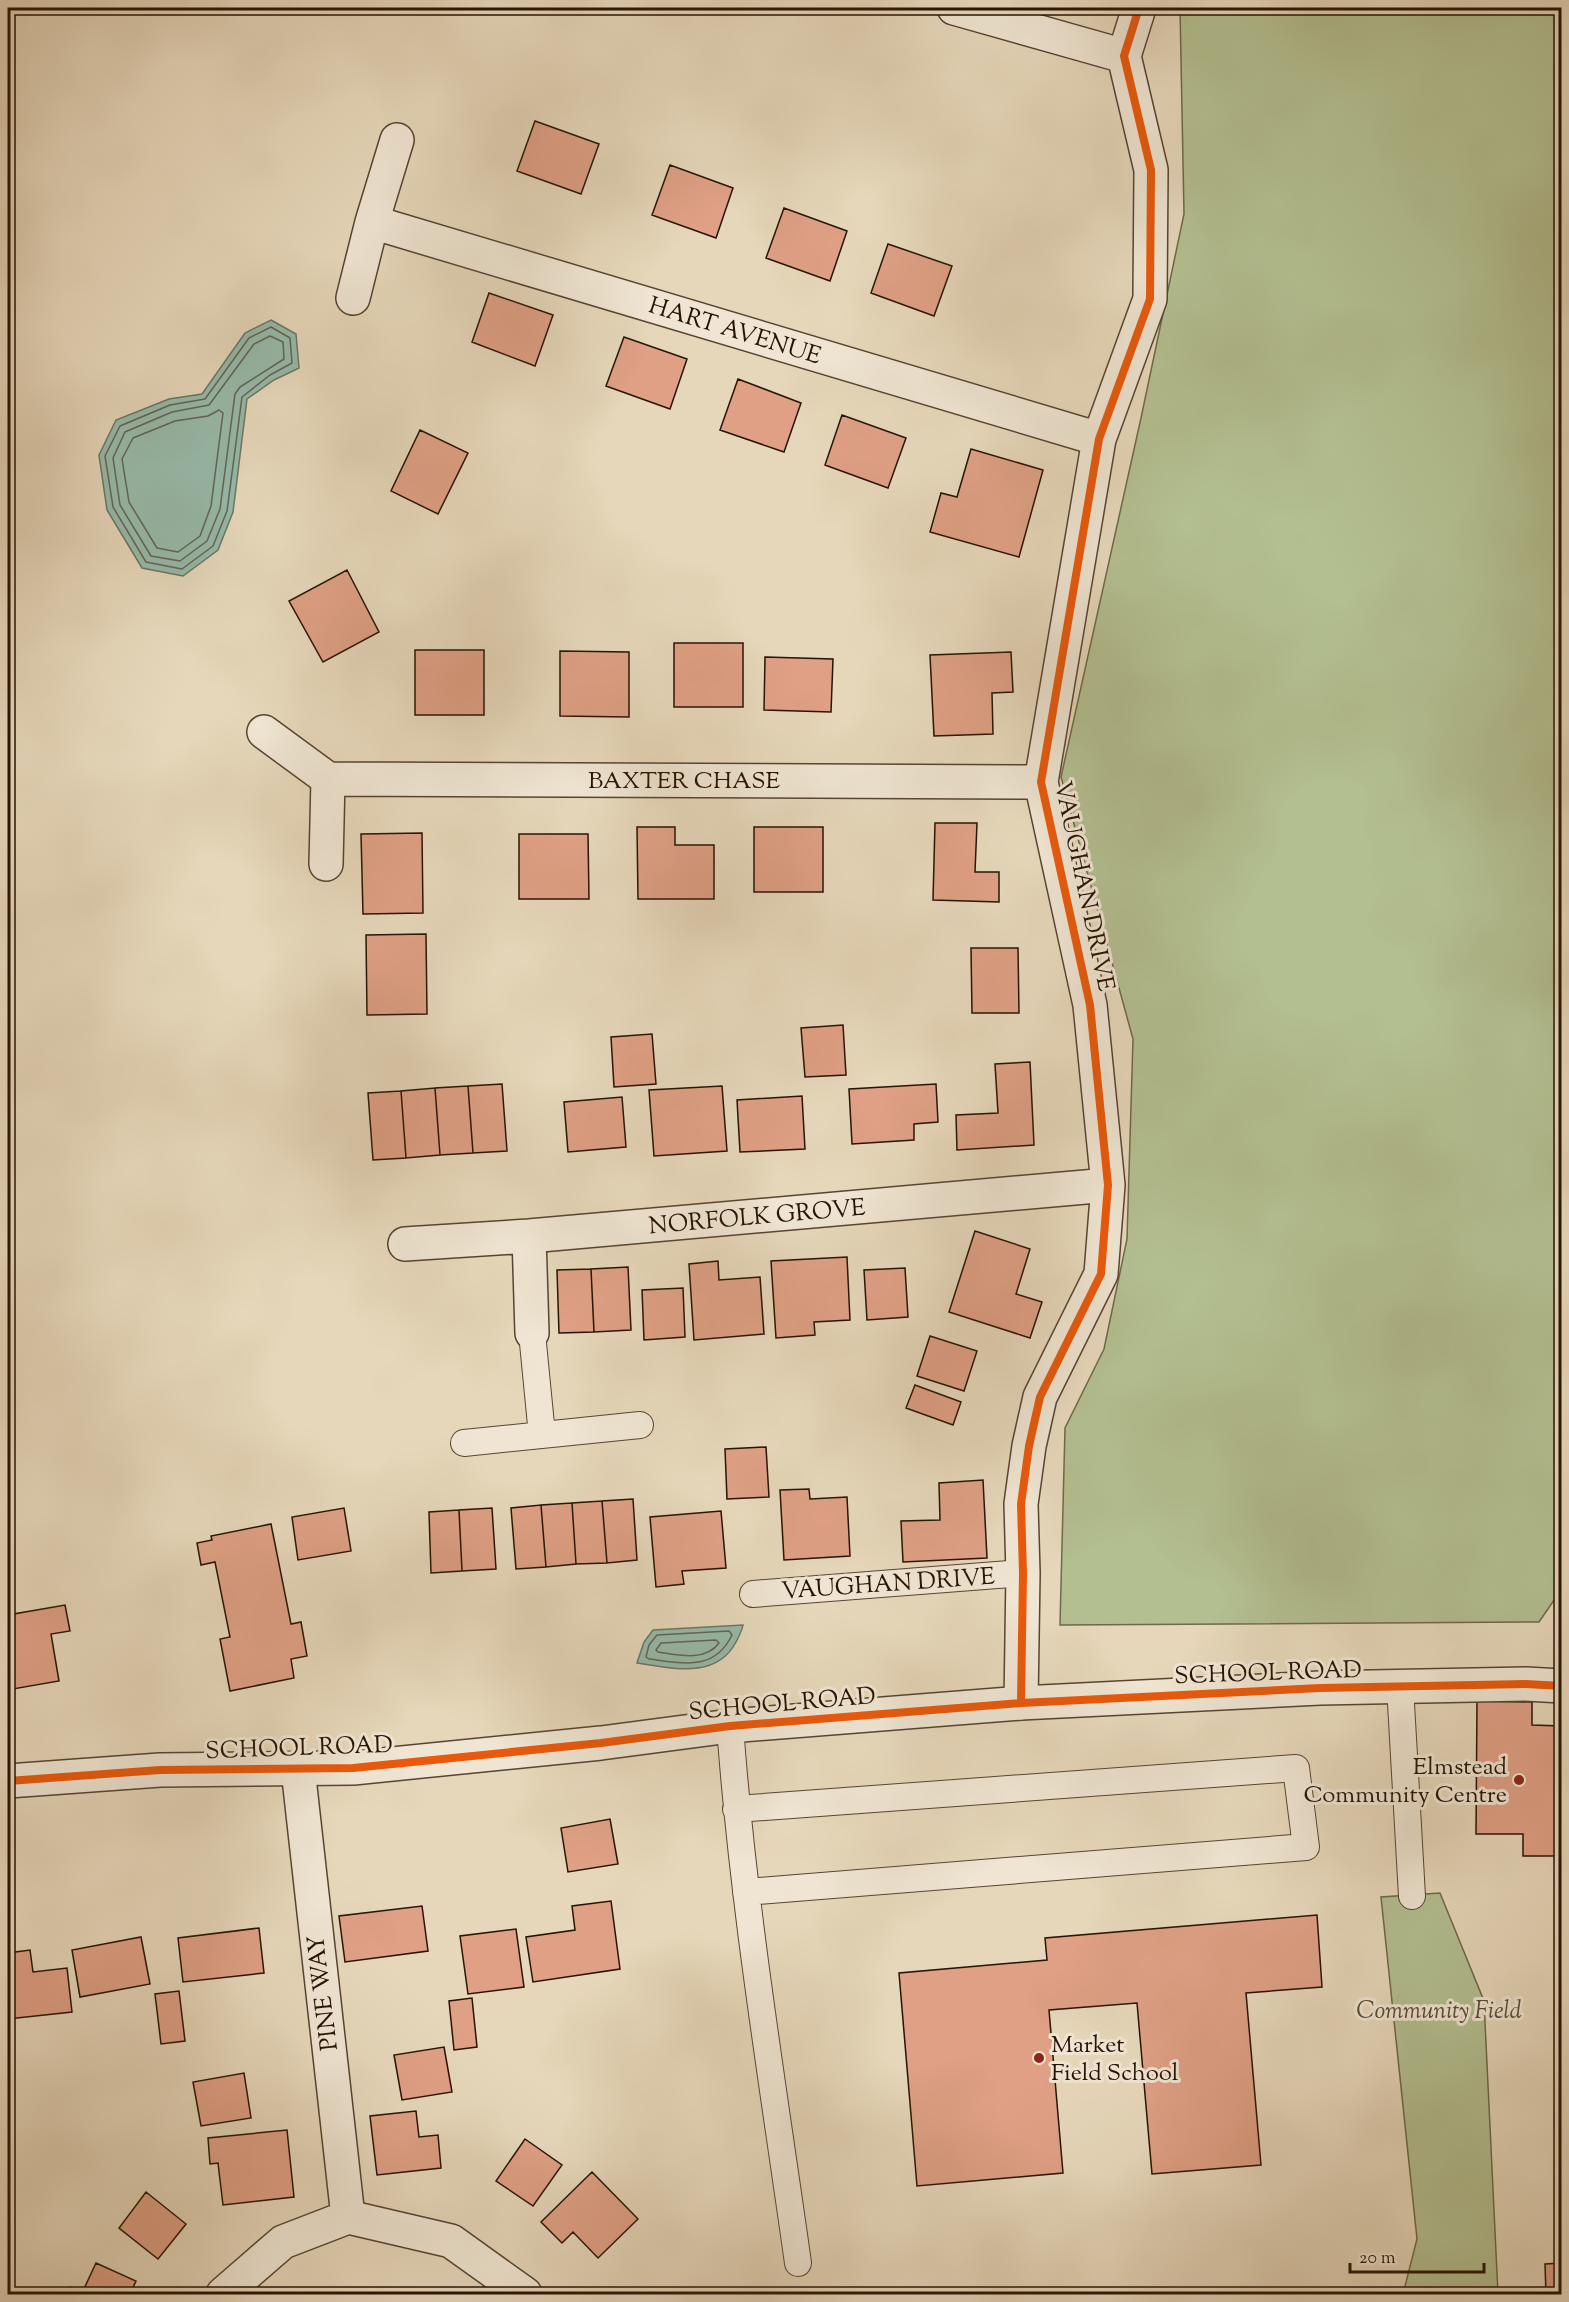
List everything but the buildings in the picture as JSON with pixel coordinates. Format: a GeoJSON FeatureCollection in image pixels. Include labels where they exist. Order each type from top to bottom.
{"type":"FeatureCollection","features":[{"type":"Feature","properties":{"kind":"street"},"geometry":{"type":"LineString","coordinates":[[954,8],[1124,56],[1139,8]]}},
{"type":"Feature","properties":{"kind":"street","name":"VAUGHAN DRIVE"},"geometry":{"type":"LineString","coordinates":[[1021,1703],[1023,1573],[1021,1504],[1029,1446],[1040,1397],[1101,1274],[1108,1185],[1090,1005],[1041,782],[1099,439],[1150,299],[1150,170],[1124,56]]}},
{"type":"Feature","properties":{"kind":"street"},"geometry":{"type":"LineString","coordinates":[[353,298],[372,222],[397,140]]}},
{"type":"Feature","properties":{"kind":"street","name":"HART AVENUE"},"geometry":{"type":"LineString","coordinates":[[372,222],[1099,439]]}},
{"type":"Feature","properties":{"kind":"street"},"geometry":{"type":"LineString","coordinates":[[264,732],[328,779],[326,864]]}},
{"type":"Feature","properties":{"kind":"street","name":"BAXTER CHASE"},"geometry":{"type":"LineString","coordinates":[[328,779],[1041,782]]}},
{"type":"Feature","properties":{"kind":"street","name":"NORFOLK GROVE"},"geometry":{"type":"LineString","coordinates":[[405,1244],[529,1236],[1108,1185]]}},
{"type":"Feature","properties":{"kind":"street"},"geometry":{"type":"LineString","coordinates":[[529,1236],[532,1333]]}},
{"type":"Feature","properties":{"kind":"street","name":"SCHOOL ROAD"},"geometry":{"type":"LineString","coordinates":[[8,1781],[160,1770],[377,1766],[602,1743],[730,1726],[1021,1703],[1320,1688],[1526,1684],[1562,1686]]}},
{"type":"Feature","properties":{"kind":"street","name":"PINE WAY"},"geometry":{"type":"LineString","coordinates":[[298,1769],[348,2217]]}},
{"type":"Feature","properties":{"kind":"street"},"geometry":{"type":"LineString","coordinates":[[224,2295],[283,2242],[348,2217],[451,2241],[525,2295]]}},
{"type":"Feature","properties":{"kind":"lane"},"geometry":{"type":"LineString","coordinates":[[532,1333],[542,1435]]}},
{"type":"Feature","properties":{"kind":"lane"},"geometry":{"type":"LineString","coordinates":[[464,1443],[640,1425]]}},
{"type":"Feature","properties":{"kind":"lane","name":"VAUGHAN DRIVE"},"geometry":{"type":"LineString","coordinates":[[753,1594],[1023,1573]]}},
{"type":"Feature","properties":{"kind":"lane"},"geometry":{"type":"LineString","coordinates":[[1400,1686],[1412,1896]]}},
{"type":"Feature","properties":{"kind":"lane"},"geometry":{"type":"LineString","coordinates":[[730,1726],[736,1809],[746,1892],[798,2263]]}},
{"type":"Feature","properties":{"kind":"lane"},"geometry":{"type":"LineString","coordinates":[[736,1809],[1296,1768],[1306,1846],[746,1892]]}},
{"type":"Feature","properties":{"kind":"green space"},"geometry":{"type":"Polygon","coordinates":[[[1180,8],[1561,8],[1561,1590],[1539,1622],[1060,1625],[1065,1428],[1104,1349],[1127,1239],[1133,1039],[1061,777],[1184,214],[1180,8]]]}},
{"type":"Feature","properties":{"kind":"green space","name":"Community Field"},"geometry":{"type":"Polygon","coordinates":[[[1440,1893],[1484,2001],[1498,2294],[1403,2294],[1417,2239],[1381,1897],[1440,1893]]]}},
{"type":"Feature","properties":{"kind":"water"},"geometry":{"type":"Polygon","coordinates":[[[271,320],[296,334],[299,368],[274,380],[247,399],[233,512],[218,550],[183,576],[142,568],[107,510],[99,455],[116,420],[169,399],[202,394],[245,333],[271,320]]]}},
{"type":"Feature","properties":{"kind":"water"},"geometry":{"type":"Polygon","coordinates":[[[743,1625],[736,1642],[727,1654],[717,1662],[705,1667],[678,1669],[637,1663],[644,1642],[653,1630],[743,1625]]]}},
{"type":"Feature","properties":{"kind":"cycle path"},"geometry":{"type":"LineString","coordinates":[[1021,1703],[1023,1573],[1021,1504],[1029,1446],[1040,1397],[1101,1274],[1108,1185],[1090,1005],[1041,782],[1099,439],[1150,299],[1151,170],[1124,56],[1139,8]]}},
{"type":"Feature","properties":{"kind":"cycle path"},"geometry":{"type":"LineString","coordinates":[[8,1781],[160,1770],[353,1768],[601,1743],[730,1726],[1021,1703],[1320,1688],[1526,1684],[1562,1686]]}},
{"type":"Feature","properties":{"kind":"place","name":"Elmstead Community Centre"},"geometry":{"type":"Point","coordinates":[1519,1780]}},
{"type":"Feature","properties":{"kind":"place","name":"Market Field School"},"geometry":{"type":"Point","coordinates":[1039,2058]}}]}
